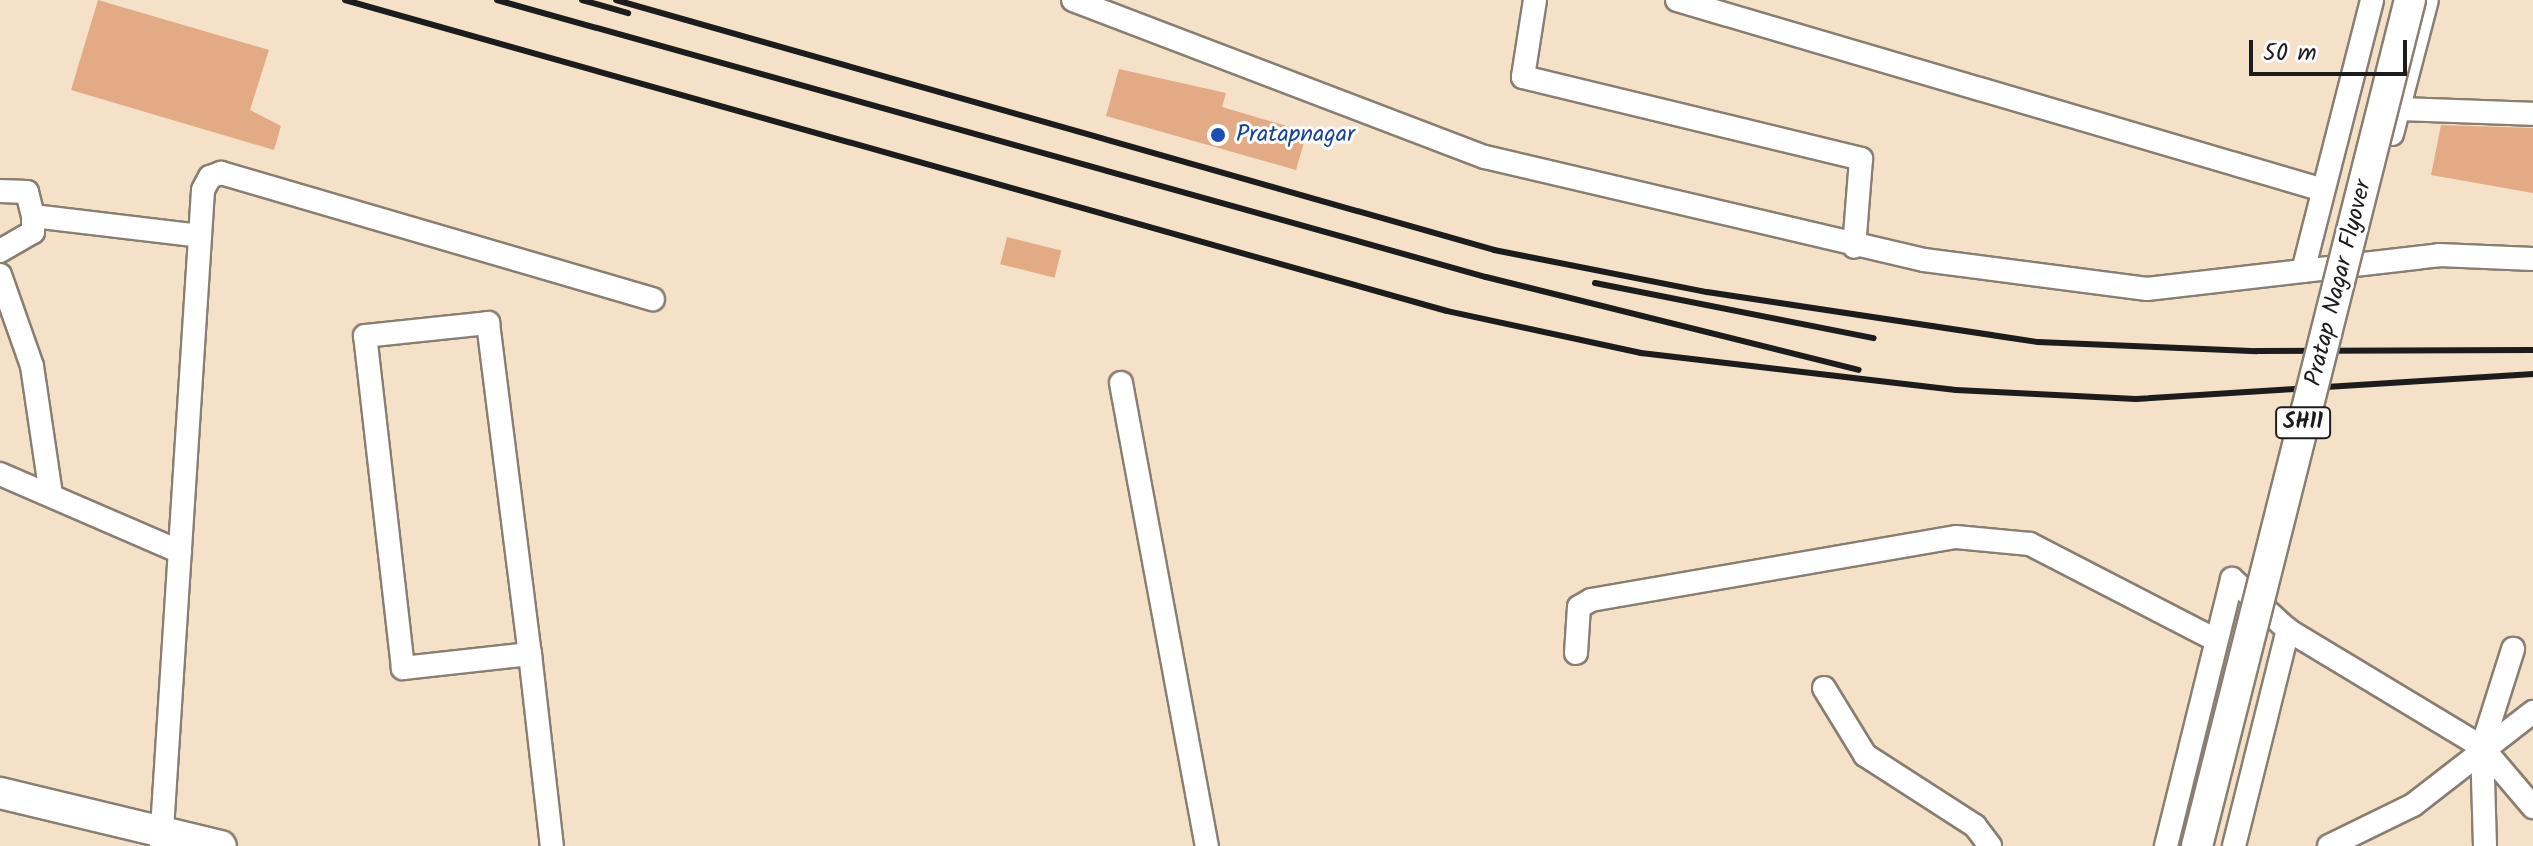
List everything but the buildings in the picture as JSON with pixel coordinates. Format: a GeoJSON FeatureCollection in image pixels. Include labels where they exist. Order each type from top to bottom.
{"type":"FeatureCollection","features":[{"type":"Feature","properties":{"kind":"main road","name":"Pratap Nagar Flyover"},"geometry":{"type":"LineString","coordinates":[[2197,846],[2410,0]]}},
{"type":"Feature","properties":{"kind":"main road"},"geometry":{"type":"LineString","coordinates":[[0,793],[161,838],[221,846]]}},
{"type":"Feature","properties":{"kind":"street"},"geometry":{"type":"LineString","coordinates":[[1073,0],[1485,157],[1854,247],[2135,289],[2439,255],[2533,259]]}},
{"type":"Feature","properties":{"kind":"street"},"geometry":{"type":"LineString","coordinates":[[1535,0],[1523,77],[1861,159],[1854,247]]}},
{"type":"Feature","properties":{"kind":"street"},"geometry":{"type":"LineString","coordinates":[[1677,0],[1757,11],[2323,190]]}},
{"type":"Feature","properties":{"kind":"street"},"geometry":{"type":"LineString","coordinates":[[2303,271],[2372,0]]}},
{"type":"Feature","properties":{"kind":"street"},"geometry":{"type":"LineString","coordinates":[[2359,263],[2427,0]]}},
{"type":"Feature","properties":{"kind":"street"},"geometry":{"type":"LineString","coordinates":[[2398,109],[2533,114]]}},
{"type":"Feature","properties":{"kind":"street"},"geometry":{"type":"LineString","coordinates":[[161,838],[203,190],[221,173],[653,299]]}},
{"type":"Feature","properties":{"kind":"street"},"geometry":{"type":"LineString","coordinates":[[0,191],[27,192],[33,216],[33,232],[0,251]]}},
{"type":"Feature","properties":{"kind":"street"},"geometry":{"type":"LineString","coordinates":[[33,216],[200,236]]}},
{"type":"Feature","properties":{"kind":"street"},"geometry":{"type":"LineString","coordinates":[[0,275],[32,366],[51,495]]}},
{"type":"Feature","properties":{"kind":"street"},"geometry":{"type":"LineString","coordinates":[[530,654],[403,668],[365,336],[488,323],[530,654],[552,846]]}},
{"type":"Feature","properties":{"kind":"street"},"geometry":{"type":"LineString","coordinates":[[1121,383],[1207,846]]}},
{"type":"Feature","properties":{"kind":"street"},"geometry":{"type":"LineString","coordinates":[[0,474],[180,552]]}},
{"type":"Feature","properties":{"kind":"street"},"geometry":{"type":"LineString","coordinates":[[1576,653],[1579,607],[1591,600],[1956,537],[2030,544],[2216,640]]}},
{"type":"Feature","properties":{"kind":"street"},"geometry":{"type":"LineString","coordinates":[[2166,846],[2232,579],[2288,630],[2482,747],[2533,807]]}},
{"type":"Feature","properties":{"kind":"street"},"geometry":{"type":"LineString","coordinates":[[2234,846],[2288,630]]}},
{"type":"Feature","properties":{"kind":"street"},"geometry":{"type":"LineString","coordinates":[[2485,846],[2482,747],[2513,649]]}},
{"type":"Feature","properties":{"kind":"street"},"geometry":{"type":"LineString","coordinates":[[1824,688],[1876,766],[1975,826],[1990,846]]}},
{"type":"Feature","properties":{"kind":"street"},"geometry":{"type":"LineString","coordinates":[[2329,846],[2413,805],[2482,747],[2533,712]]}},
{"type":"Feature","properties":{"kind":"railway"},"geometry":{"type":"LineString","coordinates":[[345,0],[1447,311],[1641,353],[1956,390],[2136,399],[2533,374]]}},
{"type":"Feature","properties":{"kind":"railway"},"geometry":{"type":"LineString","coordinates":[[497,0],[1486,277],[1859,370]]}},
{"type":"Feature","properties":{"kind":"railway"},"geometry":{"type":"LineString","coordinates":[[582,0],[628,13]]}},
{"type":"Feature","properties":{"kind":"railway"},"geometry":{"type":"LineString","coordinates":[[616,0],[1494,250],[1707,292],[2038,342],[2257,351],[2533,350]]}},
{"type":"Feature","properties":{"kind":"railway"},"geometry":{"type":"LineString","coordinates":[[1595,283],[1874,338]]}},
{"type":"Feature","properties":{"kind":"place","name":"Pratapnagar"},"geometry":{"type":"Point","coordinates":[1218,135]}}]}
